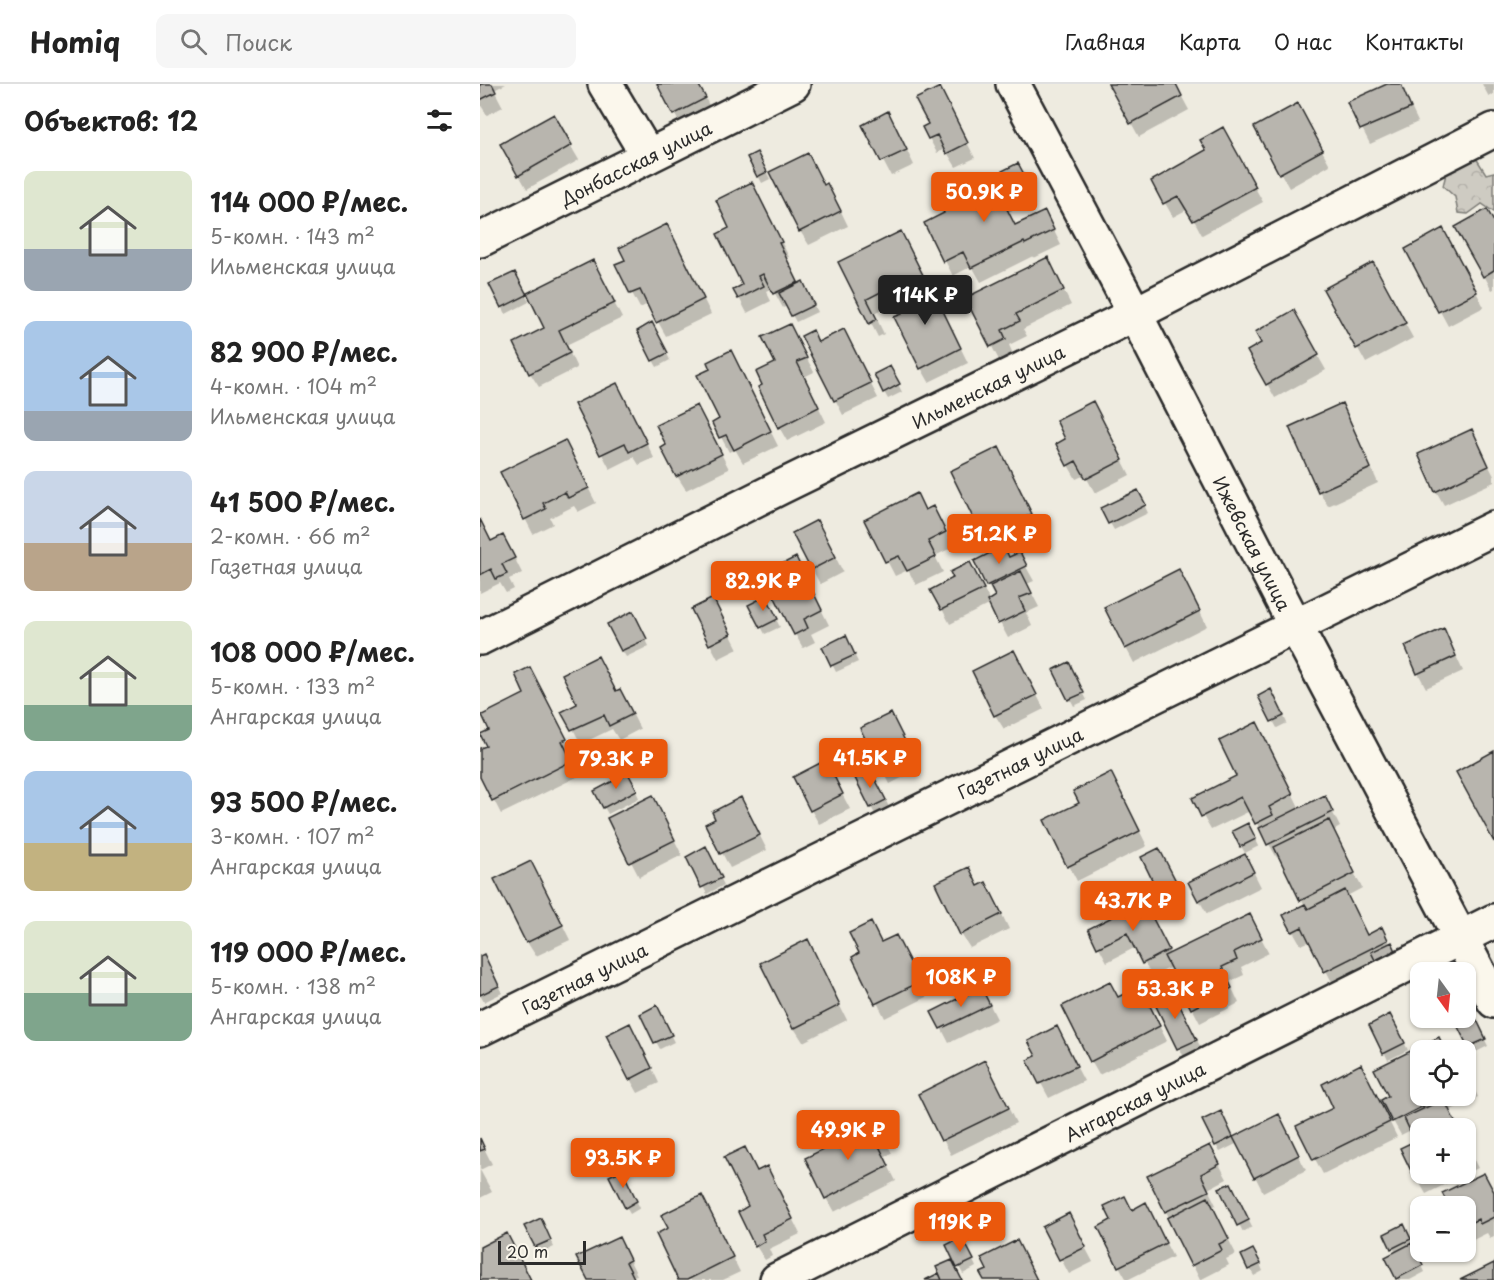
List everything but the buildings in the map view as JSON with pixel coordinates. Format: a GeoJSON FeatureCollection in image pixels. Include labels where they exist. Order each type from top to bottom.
{"type":"FeatureCollection","features":[{"type":"Feature","properties":{"kind":"street"},"geometry":{"type":"LineString","coordinates":[[605,84],[648,156]]}},
{"type":"Feature","properties":{"kind":"street","name":"Донбасская улица"},"geometry":{"type":"LineString","coordinates":[[480,240],[793,84]]}},
{"type":"Feature","properties":{"kind":"street","name":"Ижевская улица"},"geometry":{"type":"LineString","coordinates":[[1012,84],[1136,314],[1296,627],[1494,1001]]}},
{"type":"Feature","properties":{"kind":"street","name":"Ильменская улица"},"geometry":{"type":"LineString","coordinates":[[480,638],[781,487],[1136,314],[1494,130]]}},
{"type":"Feature","properties":{"kind":"street","name":"Газетная улица"},"geometry":{"type":"LineString","coordinates":[[480,1029],[1494,528]]}},
{"type":"Feature","properties":{"kind":"street","name":"Ангарская улица"},"geometry":{"type":"LineString","coordinates":[[777,1280],[1494,921]]}},
{"type":"Feature","properties":{"kind":"green space"},"geometry":{"type":"Polygon","coordinates":[[[1476,158],[1486,174],[1494,172],[1494,212],[1482,204],[1468,214],[1458,213],[1455,197],[1443,186],[1448,166],[1476,158]]]}}]}
